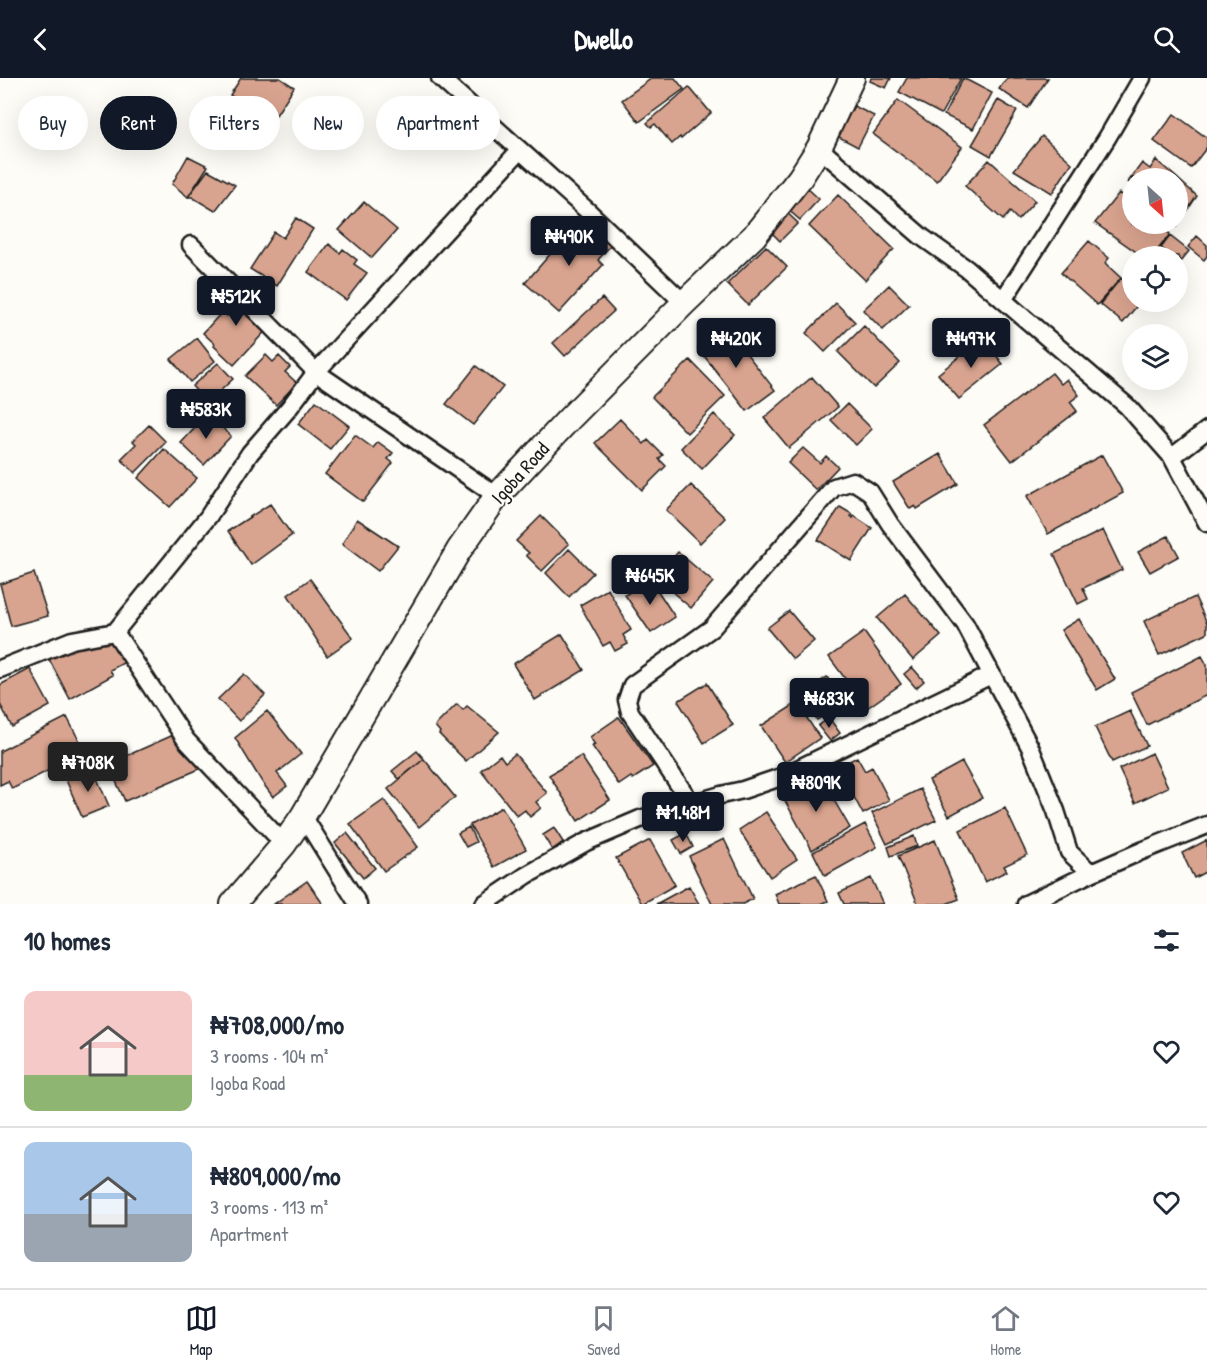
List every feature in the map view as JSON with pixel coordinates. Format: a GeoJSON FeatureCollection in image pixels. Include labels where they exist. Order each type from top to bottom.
{"type":"FeatureCollection","features":[{"type":"Feature","properties":{"kind":"street"},"geometry":{"type":"LineString","coordinates":[[440,78],[684,303]]}},
{"type":"Feature","properties":{"kind":"street","name":"Igoba Road"},"geometry":{"type":"LineString","coordinates":[[233,904],[284,844],[303,816],[459,550],[497,496],[568,419],[754,236],[800,178],[819,148],[852,78]]}},
{"type":"Feature","properties":{"kind":"street"},"geometry":{"type":"LineString","coordinates":[[1003,300],[1107,138],[1142,78]]}},
{"type":"Feature","properties":{"kind":"street"},"geometry":{"type":"LineString","coordinates":[[819,148],[922,237],[967,269],[1128,406],[1172,457],[1207,523]]}},
{"type":"Feature","properties":{"kind":"street"},"geometry":{"type":"LineString","coordinates":[[0,669],[72,640],[115,632],[208,517],[250,453],[289,408],[316,372],[520,150]]}},
{"type":"Feature","properties":{"kind":"street"},"geometry":{"type":"LineString","coordinates":[[191,245],[316,372],[497,496]]}},
{"type":"Feature","properties":{"kind":"street"},"geometry":{"type":"LineString","coordinates":[[1172,457],[1207,430]]}},
{"type":"Feature","properties":{"kind":"street"},"geometry":{"type":"LineString","coordinates":[[691,803],[630,712],[627,700],[632,684],[712,627],[834,487],[853,481],[870,492],[890,524],[965,624],[1030,747],[1056,811],[1069,852],[1091,873]]}},
{"type":"Feature","properties":{"kind":"street"},"geometry":{"type":"LineString","coordinates":[[115,632],[186,740],[284,844]]}},
{"type":"Feature","properties":{"kind":"street"},"geometry":{"type":"LineString","coordinates":[[484,904],[527,875],[586,842],[640,819],[782,777],[991,675]]}},
{"type":"Feature","properties":{"kind":"street"},"geometry":{"type":"LineString","coordinates":[[303,816],[358,904]]}},
{"type":"Feature","properties":{"kind":"street"},"geometry":{"type":"LineString","coordinates":[[1026,904],[1091,873],[1207,825]]}},
{"type":"Feature","properties":{"kind":"building"},"geometry":{"type":"Polygon","coordinates":[[[241,78],[280,78],[294,87],[280,109],[280,96],[230,95],[241,78]]]}},
{"type":"Feature","properties":{"kind":"building"},"geometry":{"type":"Polygon","coordinates":[[[652,78],[675,78],[684,89],[639,122],[622,100],[652,78]]]}},
{"type":"Feature","properties":{"kind":"building"},"geometry":{"type":"Polygon","coordinates":[[[871,78],[891,78],[886,88],[870,81],[871,78]]]}},
{"type":"Feature","properties":{"kind":"building"},"geometry":{"type":"Polygon","coordinates":[[[907,78],[961,78],[941,114],[899,92],[907,78]]]}},
{"type":"Feature","properties":{"kind":"building"},"geometry":{"type":"Polygon","coordinates":[[[963,78],[992,93],[973,129],[944,115],[963,78]]]}},
{"type":"Feature","properties":{"kind":"building"},"geometry":{"type":"Polygon","coordinates":[[[1007,78],[1048,78],[1028,108],[999,89],[1007,78]]]}},
{"type":"Feature","properties":{"kind":"building"},"geometry":{"type":"Polygon","coordinates":[[[689,87],[711,113],[672,144],[655,124],[651,127],[647,123],[689,87]]]}},
{"type":"Feature","properties":{"kind":"building"},"geometry":{"type":"Polygon","coordinates":[[[898,100],[962,147],[937,181],[873,134],[898,100]]]}},
{"type":"Feature","properties":{"kind":"building"},"geometry":{"type":"Polygon","coordinates":[[[998,100],[1017,111],[991,156],[972,145],[998,100]]]}},
{"type":"Feature","properties":{"kind":"building"},"geometry":{"type":"Polygon","coordinates":[[[854,106],[874,116],[858,147],[837,136],[854,106]]]}},
{"type":"Feature","properties":{"kind":"building"},"geometry":{"type":"Polygon","coordinates":[[[1174,114],[1207,138],[1207,147],[1191,168],[1154,141],[1174,114]]]}},
{"type":"Feature","properties":{"kind":"building"},"geometry":{"type":"Polygon","coordinates":[[[1042,136],[1072,163],[1052,193],[1014,170],[1042,136]]]}},
{"type":"Feature","properties":{"kind":"building"},"geometry":{"type":"Polygon","coordinates":[[[188,156],[208,166],[188,197],[172,184],[188,156]]]}},
{"type":"Feature","properties":{"kind":"building"},"geometry":{"type":"Polygon","coordinates":[[[989,160],[1035,201],[1018,220],[1010,212],[1003,220],[965,186],[989,160]]]}},
{"type":"Feature","properties":{"kind":"building"},"geometry":{"type":"Polygon","coordinates":[[[1156,160],[1165,168],[1151,168],[1156,160]]]}},
{"type":"Feature","properties":{"kind":"building"},"geometry":{"type":"Polygon","coordinates":[[[1142,163],[1149,168],[1138,168],[1142,163]]]}},
{"type":"Feature","properties":{"kind":"building"},"geometry":{"type":"Polygon","coordinates":[[[208,170],[235,185],[215,211],[192,197],[188,197],[208,170]]]}},
{"type":"Feature","properties":{"kind":"building"},"geometry":{"type":"Polygon","coordinates":[[[804,185],[819,199],[800,220],[785,207],[804,185]]]}},
{"type":"Feature","properties":{"kind":"building"},"geometry":{"type":"Polygon","coordinates":[[[1188,188],[1197,196],[1188,209],[1188,188]]]}},
{"type":"Feature","properties":{"kind":"building"},"geometry":{"type":"Polygon","coordinates":[[[1119,193],[1122,196],[1122,234],[1170,234],[1161,246],[1128,246],[1095,223],[1119,193]]]}},
{"type":"Feature","properties":{"kind":"building"},"geometry":{"type":"Polygon","coordinates":[[[838,195],[894,249],[865,280],[809,226],[838,195]]]}},
{"type":"Feature","properties":{"kind":"building"},"geometry":{"type":"Polygon","coordinates":[[[364,202],[397,230],[372,258],[339,230],[364,202]]]}},
{"type":"Feature","properties":{"kind":"building"},"geometry":{"type":"Polygon","coordinates":[[[784,210],[798,223],[780,241],[766,227],[784,210]]]}},
{"type":"Feature","properties":{"kind":"building"},"geometry":{"type":"Polygon","coordinates":[[[296,218],[313,229],[277,286],[250,269],[274,232],[283,238],[296,218]]]}},
{"type":"Feature","properties":{"kind":"building"},"geometry":{"type":"Polygon","coordinates":[[[580,220],[610,246],[598,260],[603,265],[559,313],[525,283],[580,220]]]}},
{"type":"Feature","properties":{"kind":"building"},"geometry":{"type":"Polygon","coordinates":[[[1170,236],[1183,246],[1162,246],[1170,236]]]}},
{"type":"Feature","properties":{"kind":"building"},"geometry":{"type":"Polygon","coordinates":[[[1197,236],[1207,245],[1207,256],[1204,260],[1188,247],[1197,236]]]}},
{"type":"Feature","properties":{"kind":"building"},"geometry":{"type":"Polygon","coordinates":[[[1089,241],[1109,258],[1105,263],[1121,278],[1097,305],[1061,273],[1089,241]]]}},
{"type":"Feature","properties":{"kind":"building"},"geometry":{"type":"Polygon","coordinates":[[[329,244],[340,253],[343,249],[357,260],[354,264],[367,273],[346,300],[308,272],[329,244]]]}},
{"type":"Feature","properties":{"kind":"building"},"geometry":{"type":"Polygon","coordinates":[[[766,246],[787,267],[748,305],[727,284],[766,246]]]}},
{"type":"Feature","properties":{"kind":"building"},"geometry":{"type":"Polygon","coordinates":[[[1122,279],[1122,312],[1132,312],[1123,323],[1100,304],[1122,279]]]}},
{"type":"Feature","properties":{"kind":"building"},"geometry":{"type":"Polygon","coordinates":[[[889,285],[909,305],[883,330],[863,310],[889,285]]]}},
{"type":"Feature","properties":{"kind":"building"},"geometry":{"type":"Polygon","coordinates":[[[229,287],[271,325],[234,365],[203,333],[222,312],[227,316],[230,312],[217,300],[229,287]]]}},
{"type":"Feature","properties":{"kind":"building"},"geometry":{"type":"Polygon","coordinates":[[[602,298],[614,311],[565,356],[553,343],[602,298]]]}},
{"type":"Feature","properties":{"kind":"building"},"geometry":{"type":"Polygon","coordinates":[[[836,303],[855,322],[825,352],[806,333],[836,303]]]}},
{"type":"Feature","properties":{"kind":"building"},"geometry":{"type":"Polygon","coordinates":[[[725,326],[775,390],[747,411],[698,348],[725,326]]]}},
{"type":"Feature","properties":{"kind":"building"},"geometry":{"type":"Polygon","coordinates":[[[864,326],[900,363],[874,388],[838,352],[864,326]]]}},
{"type":"Feature","properties":{"kind":"building"},"geometry":{"type":"Polygon","coordinates":[[[197,338],[215,361],[190,382],[171,359],[197,338]]]}},
{"type":"Feature","properties":{"kind":"building"},"geometry":{"type":"Polygon","coordinates":[[[982,338],[1003,364],[959,399],[938,374],[982,338]]]}},
{"type":"Feature","properties":{"kind":"building"},"geometry":{"type":"Polygon","coordinates":[[[266,355],[273,362],[279,356],[290,367],[285,372],[297,383],[276,405],[245,376],[266,355]]]}},
{"type":"Feature","properties":{"kind":"building"},"geometry":{"type":"Polygon","coordinates":[[[690,360],[725,396],[687,433],[652,397],[690,360]]]}},
{"type":"Feature","properties":{"kind":"building"},"geometry":{"type":"Polygon","coordinates":[[[218,363],[233,379],[207,403],[192,386],[218,363]]]}},
{"type":"Feature","properties":{"kind":"building"},"geometry":{"type":"Polygon","coordinates":[[[476,366],[503,387],[473,425],[446,404],[476,366]]]}},
{"type":"Feature","properties":{"kind":"building"},"geometry":{"type":"Polygon","coordinates":[[[1052,373],[1061,384],[1067,379],[1079,395],[1070,402],[1077,411],[1012,461],[984,425],[1052,373]]]}},
{"type":"Feature","properties":{"kind":"building"},"geometry":{"type":"Polygon","coordinates":[[[812,377],[838,407],[789,448],[764,418],[812,377]]]}},
{"type":"Feature","properties":{"kind":"building"},"geometry":{"type":"Polygon","coordinates":[[[316,401],[349,426],[330,449],[298,424],[316,401]]]}},
{"type":"Feature","properties":{"kind":"building"},"geometry":{"type":"Polygon","coordinates":[[[847,404],[872,429],[856,445],[831,420],[847,404]]]}},
{"type":"Feature","properties":{"kind":"building"},"geometry":{"type":"Polygon","coordinates":[[[208,414],[231,436],[204,465],[181,443],[208,414]]]}},
{"type":"Feature","properties":{"kind":"building"},"geometry":{"type":"Polygon","coordinates":[[[714,414],[735,435],[702,469],[681,448],[714,414]]]}},
{"type":"Feature","properties":{"kind":"building"},"geometry":{"type":"Polygon","coordinates":[[[620,419],[644,444],[648,440],[663,455],[659,459],[666,466],[642,490],[595,443],[620,419]]]}},
{"type":"Feature","properties":{"kind":"building"},"geometry":{"type":"Polygon","coordinates":[[[149,425],[166,442],[135,473],[121,459],[136,444],[133,441],[149,425]]]}},
{"type":"Feature","properties":{"kind":"building"},"geometry":{"type":"Polygon","coordinates":[[[355,435],[373,448],[378,442],[393,453],[388,459],[393,463],[363,502],[325,474],[355,435]]]}},
{"type":"Feature","properties":{"kind":"building"},"geometry":{"type":"Polygon","coordinates":[[[803,448],[820,463],[826,456],[838,467],[816,490],[788,463],[803,448]]]}},
{"type":"Feature","properties":{"kind":"building"},"geometry":{"type":"Polygon","coordinates":[[[164,449],[197,478],[170,507],[138,478],[164,449]]]}},
{"type":"Feature","properties":{"kind":"building"},"geometry":{"type":"Polygon","coordinates":[[[940,454],[958,484],[917,509],[915,506],[910,509],[893,482],[940,454]]]}},
{"type":"Feature","properties":{"kind":"building"},"geometry":{"type":"Polygon","coordinates":[[[1102,455],[1123,493],[1048,534],[1027,496],[1102,455]]]}},
{"type":"Feature","properties":{"kind":"building"},"geometry":{"type":"Polygon","coordinates":[[[691,485],[725,518],[700,543],[666,510],[691,485]]]}},
{"type":"Feature","properties":{"kind":"building"},"geometry":{"type":"Polygon","coordinates":[[[270,504],[292,535],[251,565],[228,531],[270,504]]]}},
{"type":"Feature","properties":{"kind":"building"},"geometry":{"type":"Polygon","coordinates":[[[840,507],[852,514],[853,518],[854,516],[872,528],[851,561],[818,540],[840,507]]]}},
{"type":"Feature","properties":{"kind":"building"},"geometry":{"type":"Polygon","coordinates":[[[541,516],[569,544],[542,571],[526,555],[529,553],[516,541],[541,516]]]}},
{"type":"Feature","properties":{"kind":"building"},"geometry":{"type":"Polygon","coordinates":[[[357,519],[398,546],[378,571],[342,544],[357,519]]]}},
{"type":"Feature","properties":{"kind":"building"},"geometry":{"type":"Polygon","coordinates":[[[1103,530],[1122,570],[1083,588],[1088,599],[1078,604],[1054,554],[1103,530]]]}},
{"type":"Feature","properties":{"kind":"building"},"geometry":{"type":"Polygon","coordinates":[[[1168,536],[1179,556],[1150,572],[1138,552],[1168,536]]]}},
{"type":"Feature","properties":{"kind":"building"},"geometry":{"type":"Polygon","coordinates":[[[569,549],[593,573],[569,597],[546,573],[569,549]]]}},
{"type":"Feature","properties":{"kind":"building"},"geometry":{"type":"Polygon","coordinates":[[[678,552],[713,582],[691,608],[656,578],[678,552]]]}},
{"type":"Feature","properties":{"kind":"building"},"geometry":{"type":"Polygon","coordinates":[[[34,573],[48,616],[11,626],[0,584],[34,573]]]}},
{"type":"Feature","properties":{"kind":"building"},"geometry":{"type":"Polygon","coordinates":[[[310,579],[353,638],[327,656],[288,595],[310,579]]]}},
{"type":"Feature","properties":{"kind":"building"},"geometry":{"type":"Polygon","coordinates":[[[650,579],[675,617],[651,633],[625,595],[650,579]]]}},
{"type":"Feature","properties":{"kind":"building"},"geometry":{"type":"Polygon","coordinates":[[[608,589],[631,630],[623,635],[628,644],[615,651],[610,642],[603,646],[580,605],[608,589]]]}},
{"type":"Feature","properties":{"kind":"building"},"geometry":{"type":"Polygon","coordinates":[[[905,594],[941,636],[913,660],[877,618],[905,594]]]}},
{"type":"Feature","properties":{"kind":"building"},"geometry":{"type":"Polygon","coordinates":[[[1195,597],[1207,623],[1207,633],[1159,655],[1144,621],[1195,597]]]}},
{"type":"Feature","properties":{"kind":"building"},"geometry":{"type":"Polygon","coordinates":[[[789,611],[814,641],[793,659],[767,628],[789,611]]]}},
{"type":"Feature","properties":{"kind":"building"},"geometry":{"type":"Polygon","coordinates":[[[1079,619],[1115,679],[1097,690],[1061,630],[1079,619]]]}},
{"type":"Feature","properties":{"kind":"building"},"geometry":{"type":"Polygon","coordinates":[[[108,627],[115,641],[127,634],[138,655],[110,670],[113,675],[70,699],[49,659],[108,627]]]}},
{"type":"Feature","properties":{"kind":"building"},"geometry":{"type":"Polygon","coordinates":[[[864,632],[901,684],[867,708],[829,657],[864,632]]]}},
{"type":"Feature","properties":{"kind":"building"},"geometry":{"type":"Polygon","coordinates":[[[562,634],[584,670],[535,700],[513,664],[562,634]]]}},
{"type":"Feature","properties":{"kind":"building"},"geometry":{"type":"Polygon","coordinates":[[[1202,656],[1207,665],[1207,695],[1147,725],[1131,692],[1202,656]]]}},
{"type":"Feature","properties":{"kind":"building"},"geometry":{"type":"Polygon","coordinates":[[[912,667],[924,681],[916,688],[904,674],[912,667]]]}},
{"type":"Feature","properties":{"kind":"building"},"geometry":{"type":"Polygon","coordinates":[[[30,669],[50,706],[12,727],[0,704],[0,685],[30,669]]]}},
{"type":"Feature","properties":{"kind":"building"},"geometry":{"type":"Polygon","coordinates":[[[244,674],[265,695],[239,721],[218,699],[244,674]]]}},
{"type":"Feature","properties":{"kind":"building"},"geometry":{"type":"Polygon","coordinates":[[[827,677],[844,703],[817,720],[800,695],[827,677]]]}},
{"type":"Feature","properties":{"kind":"building"},"geometry":{"type":"Polygon","coordinates":[[[707,683],[733,725],[704,743],[678,701],[707,683]]]}},
{"type":"Feature","properties":{"kind":"building"},"geometry":{"type":"Polygon","coordinates":[[[797,703],[820,738],[785,762],[761,726],[797,703]]]}},
{"type":"Feature","properties":{"kind":"building"},"geometry":{"type":"Polygon","coordinates":[[[457,704],[463,710],[467,706],[499,732],[466,761],[439,734],[435,726],[457,704]]]}},
{"type":"Feature","properties":{"kind":"building"},"geometry":{"type":"Polygon","coordinates":[[[267,711],[301,754],[277,773],[287,786],[273,797],[235,738],[267,711]]]}},
{"type":"Feature","properties":{"kind":"building"},"geometry":{"type":"Polygon","coordinates":[[[1130,711],[1147,746],[1112,762],[1095,727],[1130,711]]]}},
{"type":"Feature","properties":{"kind":"building"},"geometry":{"type":"Polygon","coordinates":[[[67,717],[85,752],[12,789],[8,781],[0,785],[0,751],[67,717]]]}},
{"type":"Feature","properties":{"kind":"building"},"geometry":{"type":"Polygon","coordinates":[[[619,717],[653,766],[619,785],[592,746],[595,745],[590,737],[619,717]]]}},
{"type":"Feature","properties":{"kind":"building"},"geometry":{"type":"Polygon","coordinates":[[[829,718],[840,733],[830,741],[818,726],[829,718]]]}},
{"type":"Feature","properties":{"kind":"building"},"geometry":{"type":"Polygon","coordinates":[[[187,729],[204,767],[125,801],[108,764],[187,729]]]}},
{"type":"Feature","properties":{"kind":"building"},"geometry":{"type":"Polygon","coordinates":[[[417,751],[424,759],[399,779],[392,771],[417,751]]]}},
{"type":"Feature","properties":{"kind":"building"},"geometry":{"type":"Polygon","coordinates":[[[1152,753],[1168,787],[1135,803],[1119,769],[1152,753]]]}},
{"type":"Feature","properties":{"kind":"building"},"geometry":{"type":"Polygon","coordinates":[[[515,754],[547,793],[536,802],[541,808],[530,817],[525,810],[517,816],[481,770],[500,755],[505,762],[515,754]]]}},
{"type":"Feature","properties":{"kind":"building"},"geometry":{"type":"Polygon","coordinates":[[[581,756],[610,800],[578,821],[549,775],[581,756]]]}},
{"type":"Feature","properties":{"kind":"building"},"geometry":{"type":"Polygon","coordinates":[[[857,757],[865,771],[872,767],[889,800],[863,814],[838,767],[857,757]]]}},
{"type":"Feature","properties":{"kind":"building"},"geometry":{"type":"Polygon","coordinates":[[[424,759],[455,797],[419,827],[388,789],[424,759]]]}},
{"type":"Feature","properties":{"kind":"building"},"geometry":{"type":"Polygon","coordinates":[[[962,762],[982,798],[949,816],[929,780],[962,762]]]}},
{"type":"Feature","properties":{"kind":"building"},"geometry":{"type":"Polygon","coordinates":[[[93,769],[109,806],[82,817],[66,780],[93,769]]]}},
{"type":"Feature","properties":{"kind":"building"},"geometry":{"type":"Polygon","coordinates":[[[820,776],[850,828],[812,850],[783,797],[820,776]]]}},
{"type":"Feature","properties":{"kind":"building"},"geometry":{"type":"Polygon","coordinates":[[[920,789],[936,820],[887,844],[872,813],[920,789]]]}},
{"type":"Feature","properties":{"kind":"building"},"geometry":{"type":"Polygon","coordinates":[[[384,800],[418,847],[384,871],[350,824],[384,800]]]}},
{"type":"Feature","properties":{"kind":"building"},"geometry":{"type":"Polygon","coordinates":[[[502,807],[526,849],[494,867],[470,825],[502,807]]]}},
{"type":"Feature","properties":{"kind":"building"},"geometry":{"type":"Polygon","coordinates":[[[1005,808],[1027,855],[1004,866],[1007,871],[985,882],[960,830],[1005,808]]]}},
{"type":"Feature","properties":{"kind":"building"},"geometry":{"type":"Polygon","coordinates":[[[766,812],[797,859],[770,877],[739,830],[766,812]]]}},
{"type":"Feature","properties":{"kind":"building"},"geometry":{"type":"Polygon","coordinates":[[[865,824],[877,847],[825,876],[813,852],[865,824]]]}},
{"type":"Feature","properties":{"kind":"building"},"geometry":{"type":"Polygon","coordinates":[[[469,827],[476,842],[466,847],[458,833],[469,827]]]}},
{"type":"Feature","properties":{"kind":"building"},"geometry":{"type":"Polygon","coordinates":[[[554,828],[563,842],[552,850],[543,835],[554,828]]]}},
{"type":"Feature","properties":{"kind":"building"},"geometry":{"type":"Polygon","coordinates":[[[347,833],[375,868],[363,878],[335,843],[347,833]]]}},
{"type":"Feature","properties":{"kind":"building"},"geometry":{"type":"Polygon","coordinates":[[[686,833],[693,847],[681,854],[673,840],[686,833]]]}},
{"type":"Feature","properties":{"kind":"building"},"geometry":{"type":"Polygon","coordinates":[[[914,836],[917,846],[891,856],[888,847],[914,836]]]}},
{"type":"Feature","properties":{"kind":"building"},"geometry":{"type":"Polygon","coordinates":[[[724,839],[753,899],[743,904],[712,904],[689,856],[724,839]]]}},
{"type":"Feature","properties":{"kind":"building"},"geometry":{"type":"Polygon","coordinates":[[[650,840],[675,885],[642,904],[616,858],[650,840]]]}},
{"type":"Feature","properties":{"kind":"building"},"geometry":{"type":"Polygon","coordinates":[[[935,840],[959,899],[946,904],[918,904],[898,856],[935,840]]]}},
{"type":"Feature","properties":{"kind":"building"},"geometry":{"type":"Polygon","coordinates":[[[1207,840],[1207,871],[1194,878],[1182,853],[1207,840]]]}},
{"type":"Feature","properties":{"kind":"building"},"geometry":{"type":"Polygon","coordinates":[[[816,875],[828,901],[821,904],[779,904],[775,894],[816,875]]]}},
{"type":"Feature","properties":{"kind":"building"},"geometry":{"type":"Polygon","coordinates":[[[871,878],[883,904],[844,904],[839,893],[871,878]]]}},
{"type":"Feature","properties":{"kind":"building"},"geometry":{"type":"Polygon","coordinates":[[[307,881],[323,904],[274,904],[307,881]]]}},
{"type":"Feature","properties":{"kind":"building"},"geometry":{"type":"Polygon","coordinates":[[[689,886],[699,904],[656,904],[689,886]]]}}]}
